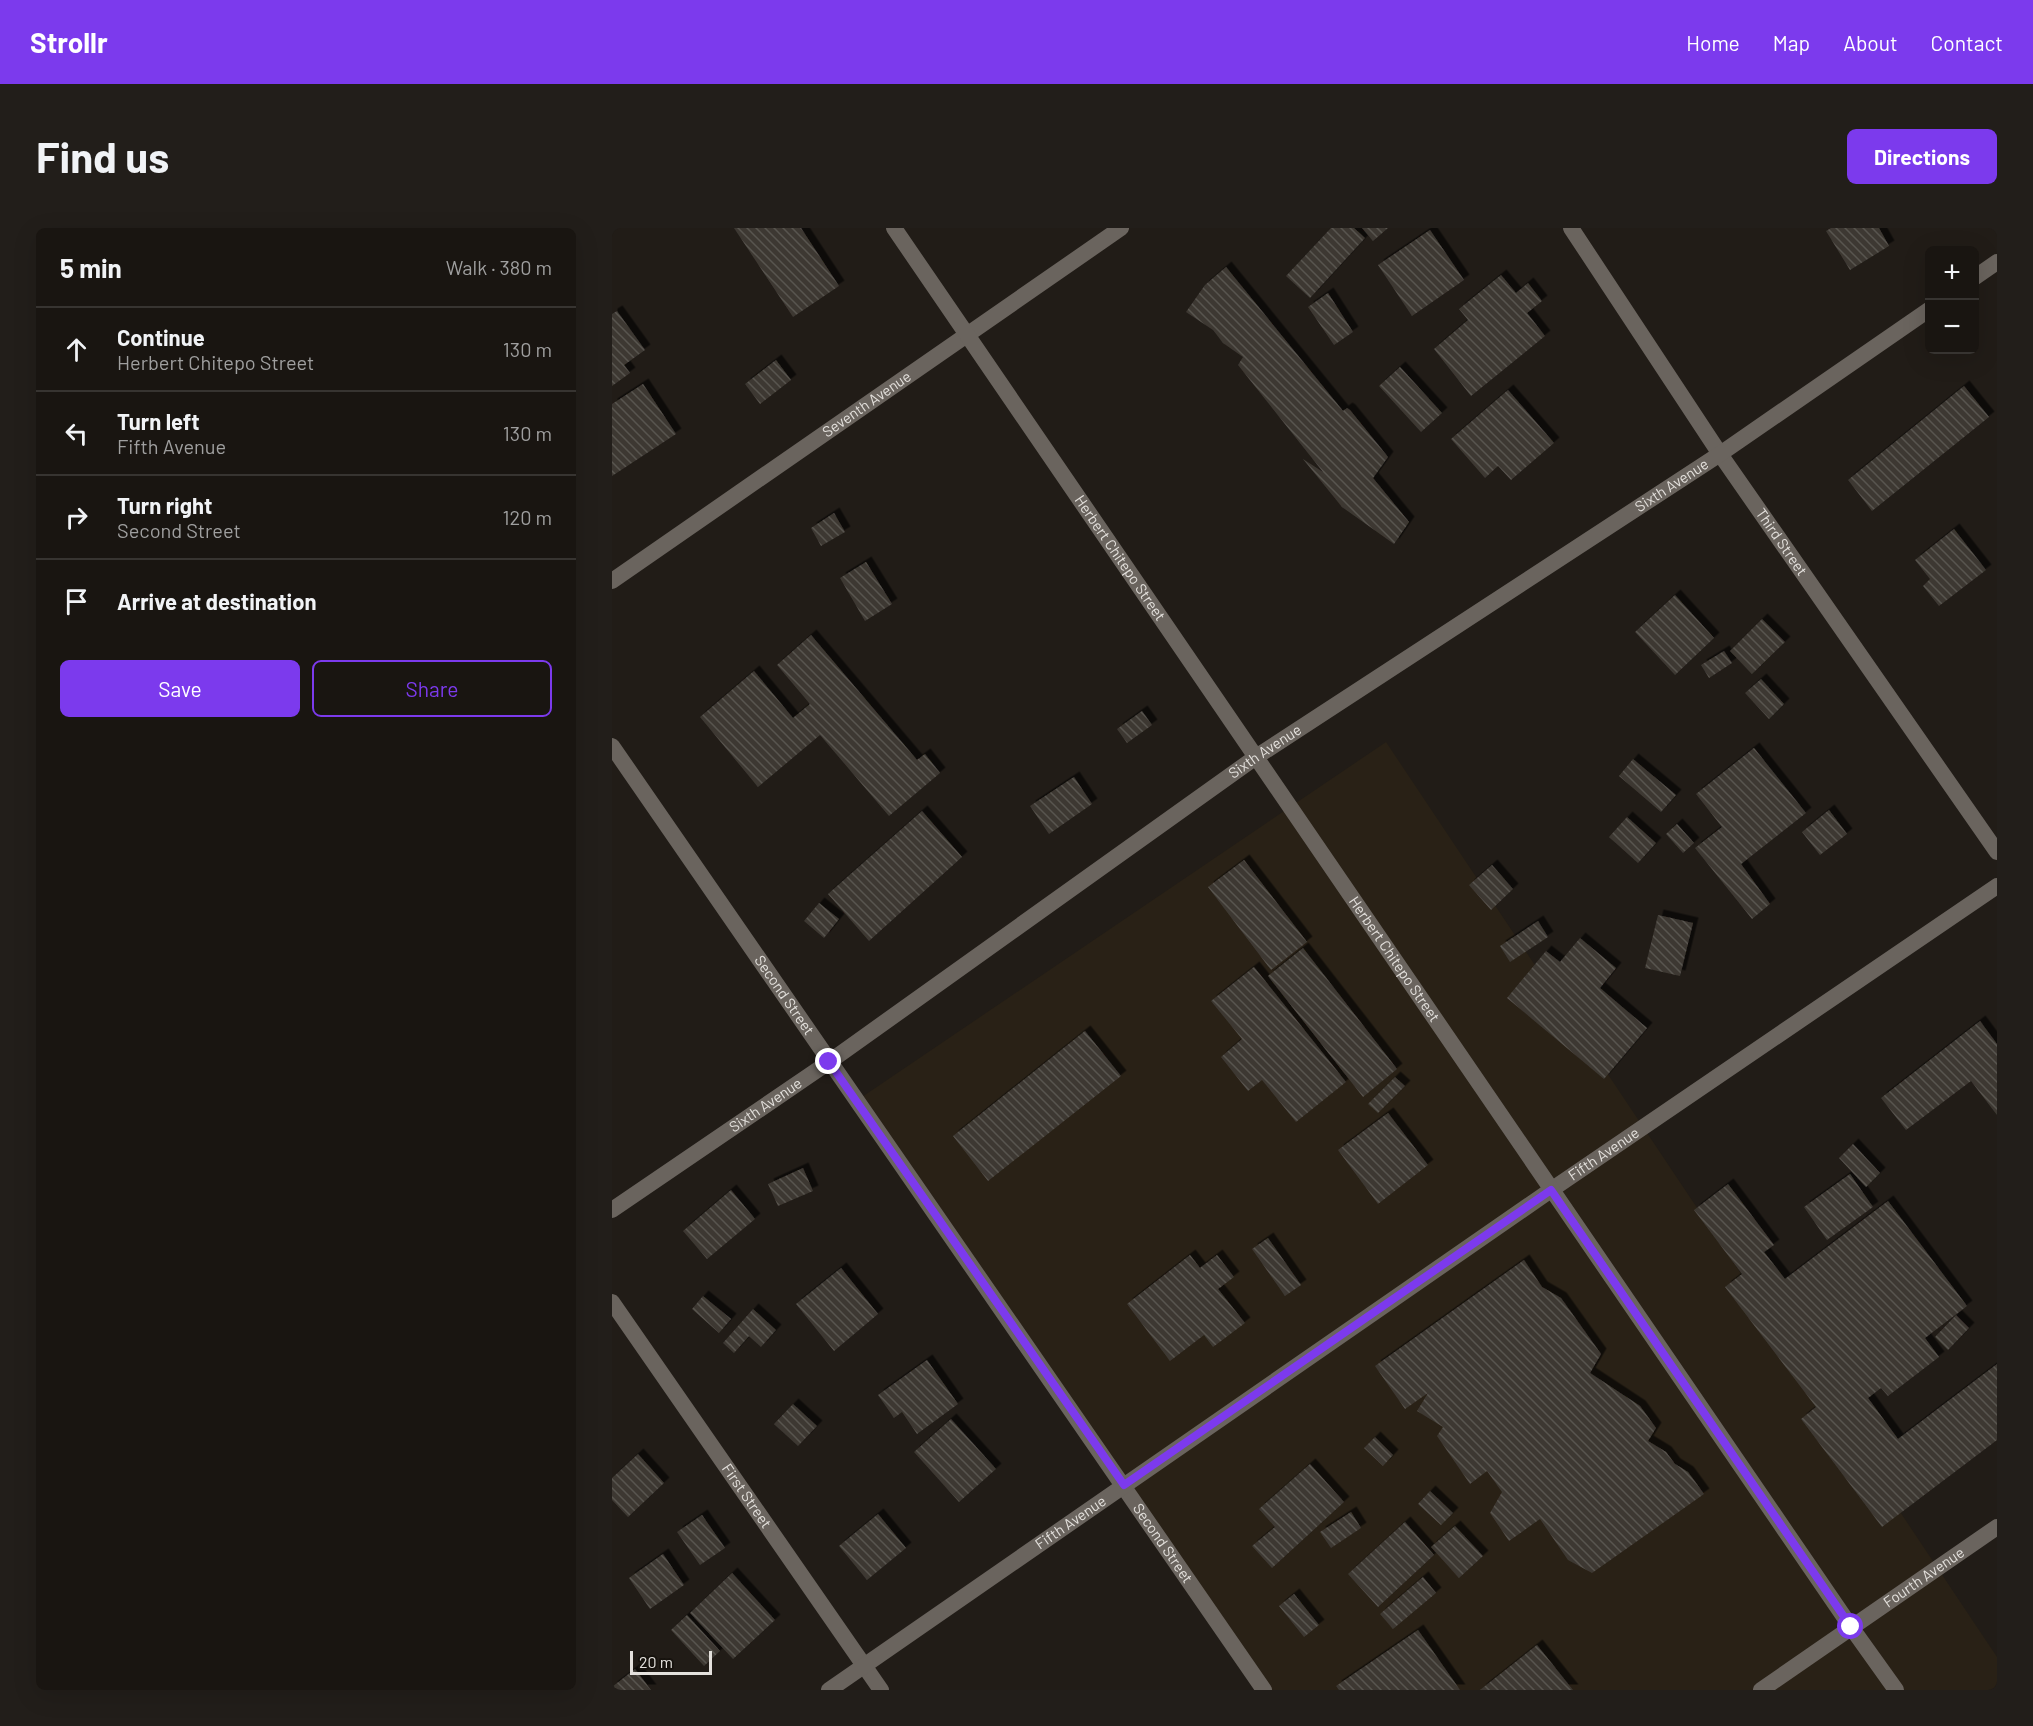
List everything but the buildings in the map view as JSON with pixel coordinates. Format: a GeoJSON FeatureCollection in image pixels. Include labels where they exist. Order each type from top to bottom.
{"type":"FeatureCollection","features":[{"type":"Feature","properties":{"kind":"street","name":"Herbert Chitepo Street"},"geometry":{"type":"LineString","coordinates":[[894,228],[1551,1190],[1896,1690]]}},
{"type":"Feature","properties":{"kind":"street","name":"Seventh Avenue"},"geometry":{"type":"LineString","coordinates":[[612,581],[1121,228]]}},
{"type":"Feature","properties":{"kind":"street","name":"Third Street"},"geometry":{"type":"LineString","coordinates":[[1571,228],[1720,454],[1997,852]]}},
{"type":"Feature","properties":{"kind":"street"},"geometry":{"type":"LineString","coordinates":[[1979,275],[1997,262]]}},
{"type":"Feature","properties":{"kind":"street","name":"Sixth Avenue"},"geometry":{"type":"LineString","coordinates":[[612,1210],[829,1062],[1256,757],[1720,454],[1925,312]]}},
{"type":"Feature","properties":{"kind":"street","name":"Second Street"},"geometry":{"type":"LineString","coordinates":[[612,746],[1264,1690]]}},
{"type":"Feature","properties":{"kind":"street","name":"Fifth Avenue"},"geometry":{"type":"LineString","coordinates":[[829,1690],[1551,1190],[1997,886]]}},
{"type":"Feature","properties":{"kind":"street","name":"First Street"},"geometry":{"type":"LineString","coordinates":[[612,1302],[881,1690]]}},
{"type":"Feature","properties":{"kind":"street","name":"Fourth Avenue"},"geometry":{"type":"LineString","coordinates":[[1761,1690],[1997,1527]]}},
{"type":"Feature","properties":{"kind":"shaded area"},"geometry":{"type":"Polygon","coordinates":[[[1386,742],[1997,1657],[1997,1690],[1270,1690],[859,1099],[1386,742]]]}},
{"type":"Feature","properties":{"kind":"route"},"geometry":{"type":"LineString","coordinates":[[829,1062],[1124,1485],[1551,1190],[1851,1627]]}}]}
